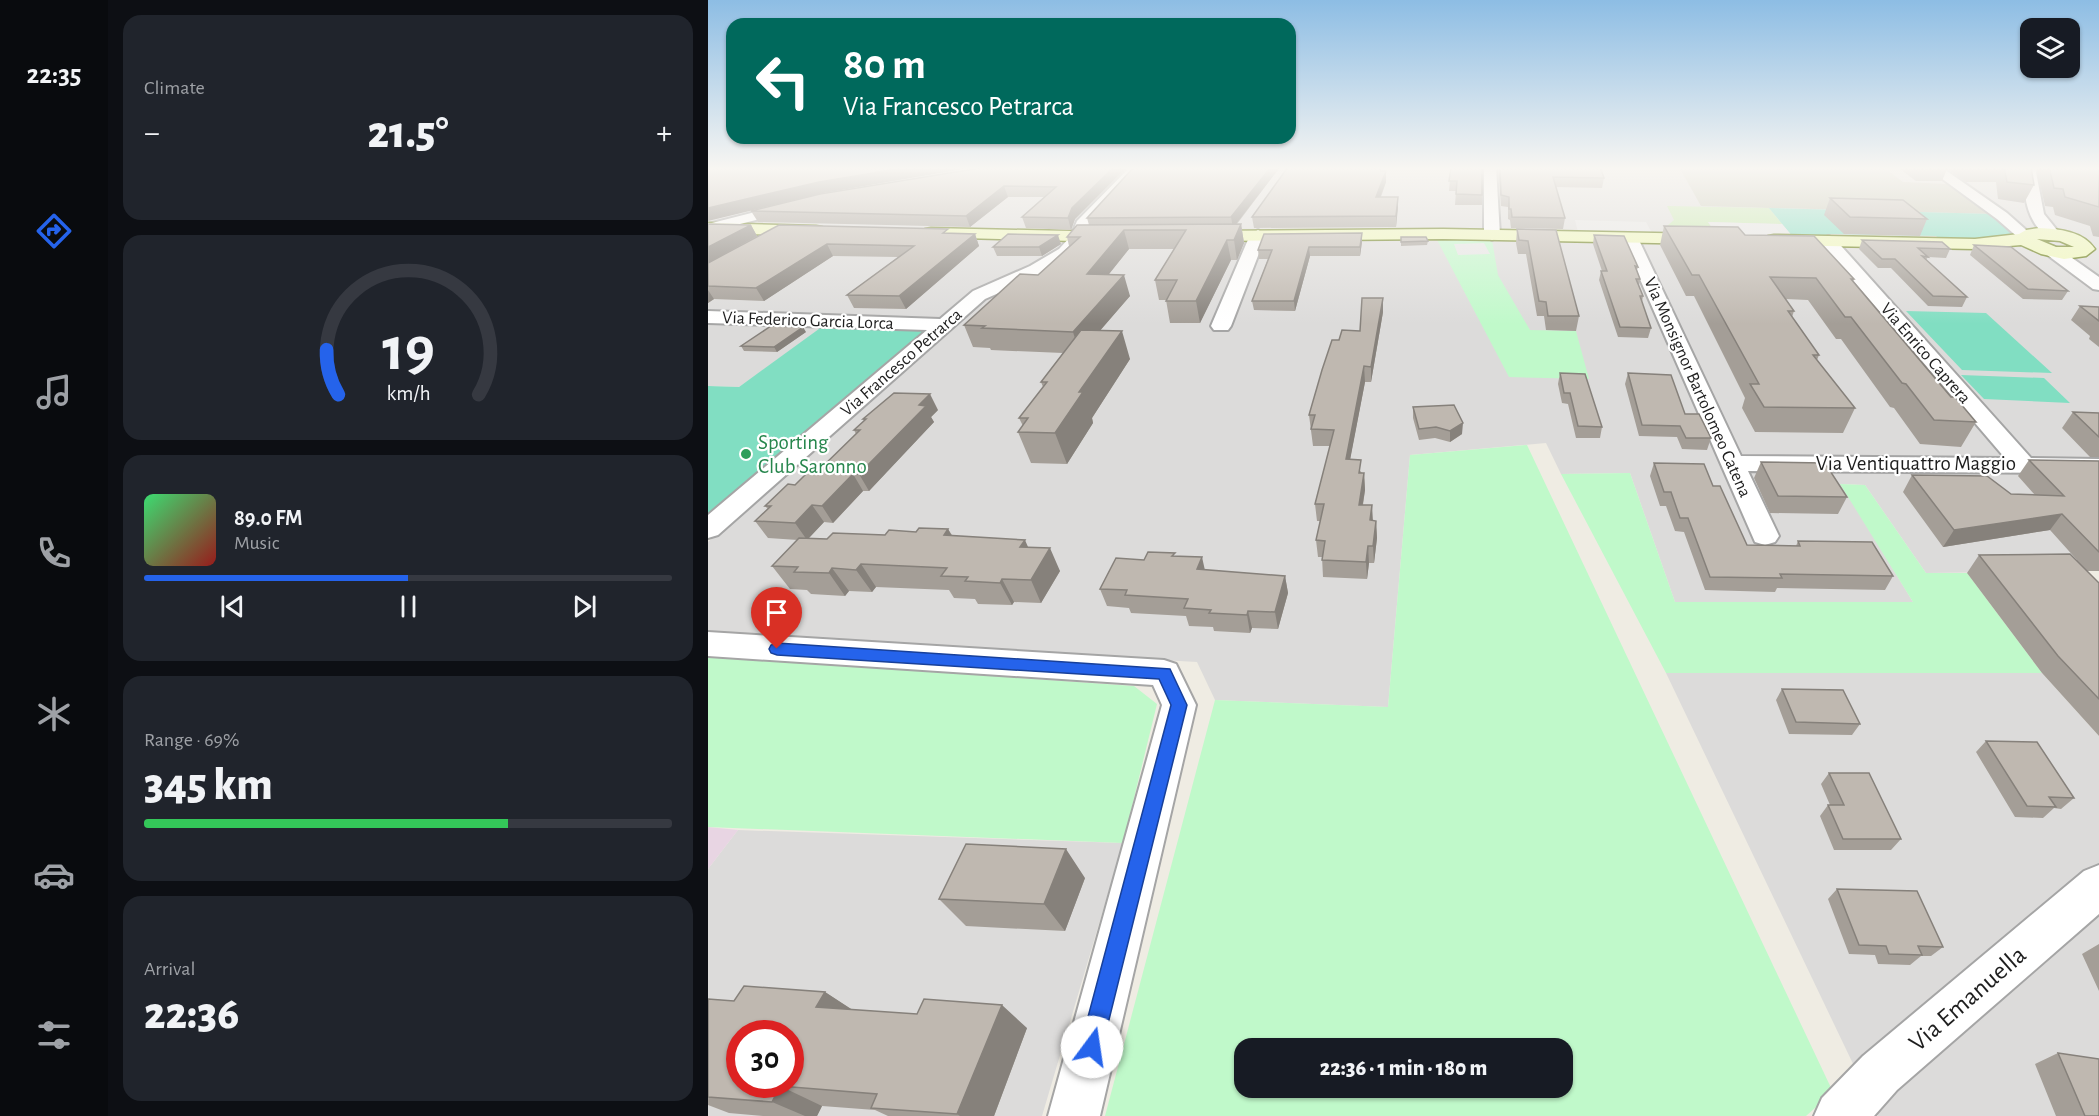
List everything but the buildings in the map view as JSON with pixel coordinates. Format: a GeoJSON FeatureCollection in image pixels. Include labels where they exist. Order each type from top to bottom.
{"type":"FeatureCollection","features":[{"type":"Feature","properties":{"kind":"street"},"geometry":{"type":"LineString","coordinates":[[708,228],[750,219]]}},
{"type":"Feature","properties":{"kind":"street"},"geometry":{"type":"LineString","coordinates":[[739,229],[753,219]]}},
{"type":"Feature","properties":{"kind":"street","name":"Via Francesco Petrarca"},"geometry":{"type":"LineString","coordinates":[[708,529],[979,295],[1056,259],[1078,237],[1082,224],[1087,219]]}},
{"type":"Feature","properties":{"kind":"street"},"geometry":{"type":"LineString","coordinates":[[1492,219],[1492,235]]}},
{"type":"Feature","properties":{"kind":"street"},"geometry":{"type":"LineString","coordinates":[[2006,219],[2039,242]]}},
{"type":"Feature","properties":{"kind":"street"},"geometry":{"type":"LineString","coordinates":[[2038,219],[2041,226],[2039,242]]}},
{"type":"Feature","properties":{"kind":"street"},"geometry":{"type":"LineString","coordinates":[[1221,326],[1255,227]]}},
{"type":"Feature","properties":{"kind":"street"},"geometry":{"type":"LineString","coordinates":[[1181,236],[1239,236],[1255,227],[1492,235],[1724,239]]}},
{"type":"Feature","properties":{"kind":"street"},"geometry":{"type":"LineString","coordinates":[[708,228],[830,231]]}},
{"type":"Feature","properties":{"kind":"street"},"geometry":{"type":"LineString","coordinates":[[755,246],[783,230]]}},
{"type":"Feature","properties":{"kind":"street"},"geometry":{"type":"LineString","coordinates":[[913,233],[1135,236]]}},
{"type":"Feature","properties":{"kind":"street","name":"Via Monsignor Bartolomeo Catena"},"geometry":{"type":"LineString","coordinates":[[1630,238],[1765,536]]}},
{"type":"Feature","properties":{"kind":"street"},"geometry":{"type":"LineString","coordinates":[[1758,240],[1975,244],[2039,242],[2085,250],[2099,285]]}},
{"type":"Feature","properties":{"kind":"street","name":"Via Enrico Caprera"},"geometry":{"type":"LineString","coordinates":[[1828,241],[2023,464]]}},
{"type":"Feature","properties":{"kind":"street","name":"Via Federico Garcia Lorca"},"geometry":{"type":"LineString","coordinates":[[708,317],[944,325]]}},
{"type":"Feature","properties":{"kind":"street","name":"Via Ventiquattro Maggio"},"geometry":{"type":"LineString","coordinates":[[1732,463],[2099,466]]}},
{"type":"Feature","properties":{"kind":"street"},"geometry":{"type":"LineString","coordinates":[[708,644],[1164,674],[1179,705],[1074,1116]]}},
{"type":"Feature","properties":{"kind":"street","name":"Via Emanuella"},"geometry":{"type":"LineString","coordinates":[[1840,1116],[1880,1073],[2099,886]]}},
{"type":"Feature","properties":{"kind":"shaded area"},"geometry":{"type":"Polygon","coordinates":[[[708,219],[2099,219],[2099,514],[2086,571],[1926,573],[1865,485],[1841,484],[1913,602],[1675,602],[1630,473],[1561,474],[1546,443],[1410,455],[1388,707],[1215,700],[1197,662],[708,634],[708,542],[953,322],[837,317],[739,387],[708,386],[708,219]]]}},
{"type":"Feature","properties":{"kind":"shaded area"},"geometry":{"type":"Polygon","coordinates":[[[1575,220],[1646,222],[1652,233],[1578,232],[1575,220]]]}},
{"type":"Feature","properties":{"kind":"shaded area"},"geometry":{"type":"Polygon","coordinates":[[[1708,222],[1782,224],[1793,237],[1717,235],[1708,222]]]}},
{"type":"Feature","properties":{"kind":"shaded area"},"geometry":{"type":"Polygon","coordinates":[[[1484,243],[1490,254],[1458,255],[1454,244],[1484,243]]]}},
{"type":"Feature","properties":{"kind":"shaded area"},"geometry":{"type":"Polygon","coordinates":[[[1666,673],[2042,673],[2099,736],[2099,1116],[1878,1116],[1666,673]]]}},
{"type":"Feature","properties":{"kind":"shaded area"},"geometry":{"type":"Polygon","coordinates":[[[708,827],[738,830],[708,869],[708,827]]]}},
{"type":"Feature","properties":{"kind":"shaded area"},"geometry":{"type":"Polygon","coordinates":[[[738,830],[1123,843],[1042,1116],[708,1116],[708,869],[738,830]]]}},
{"type":"Feature","properties":{"kind":"green space"},"geometry":{"type":"Polygon","coordinates":[[[1778,219],[1782,224],[1708,222],[1717,235],[1667,226],[1674,220],[1778,219]]]}},
{"type":"Feature","properties":{"kind":"green space"},"geometry":{"type":"Polygon","coordinates":[[[1778,219],[2000,219],[2015,231],[2014,236],[2007,239],[1941,240],[1936,236],[1830,234],[1832,237],[1793,237],[1778,219]]]}},
{"type":"Feature","properties":{"kind":"green space"},"geometry":{"type":"Polygon","coordinates":[[[1436,238],[1492,240],[1498,275],[1530,330],[1576,331],[1589,379],[1509,377],[1436,238]]]}},
{"type":"Feature","properties":{"kind":"green space"},"geometry":{"type":"Polygon","coordinates":[[[1906,311],[1986,313],[2052,373],[1962,370],[1906,311]]]}},
{"type":"Feature","properties":{"kind":"green space","name":"Sporting Club Saronno"},"geometry":{"type":"Polygon","coordinates":[[[823,326],[926,330],[708,520],[708,386],[739,387],[823,326]]]}},
{"type":"Feature","properties":{"kind":"green space"},"geometry":{"type":"Polygon","coordinates":[[[1961,375],[2044,378],[2070,403],[1984,399],[1961,375]]]}},
{"type":"Feature","properties":{"kind":"green space"},"geometry":{"type":"Polygon","coordinates":[[[1527,445],[1833,1092],[1806,1116],[1105,1116],[1215,700],[1388,707],[1410,455],[1527,445]]]}},
{"type":"Feature","properties":{"kind":"green space"},"geometry":{"type":"Polygon","coordinates":[[[1630,473],[1675,602],[1913,602],[1840,484],[1865,485],[1926,573],[1967,573],[2042,673],[1666,673],[1561,474],[1630,473]]]}},
{"type":"Feature","properties":{"kind":"green space"},"geometry":{"type":"Polygon","coordinates":[[[708,656],[1134,686],[1157,704],[1123,843],[708,827],[708,656]]]}},
{"type":"Feature","properties":{"kind":"place","name":"Sporting Club Saronno"},"geometry":{"type":"Point","coordinates":[746,454]}},
{"type":"Feature","properties":{"kind":"route"},"geometry":{"type":"LineString","coordinates":[[777,649],[1164,674],[1179,705],[1092,1047]]}}]}
